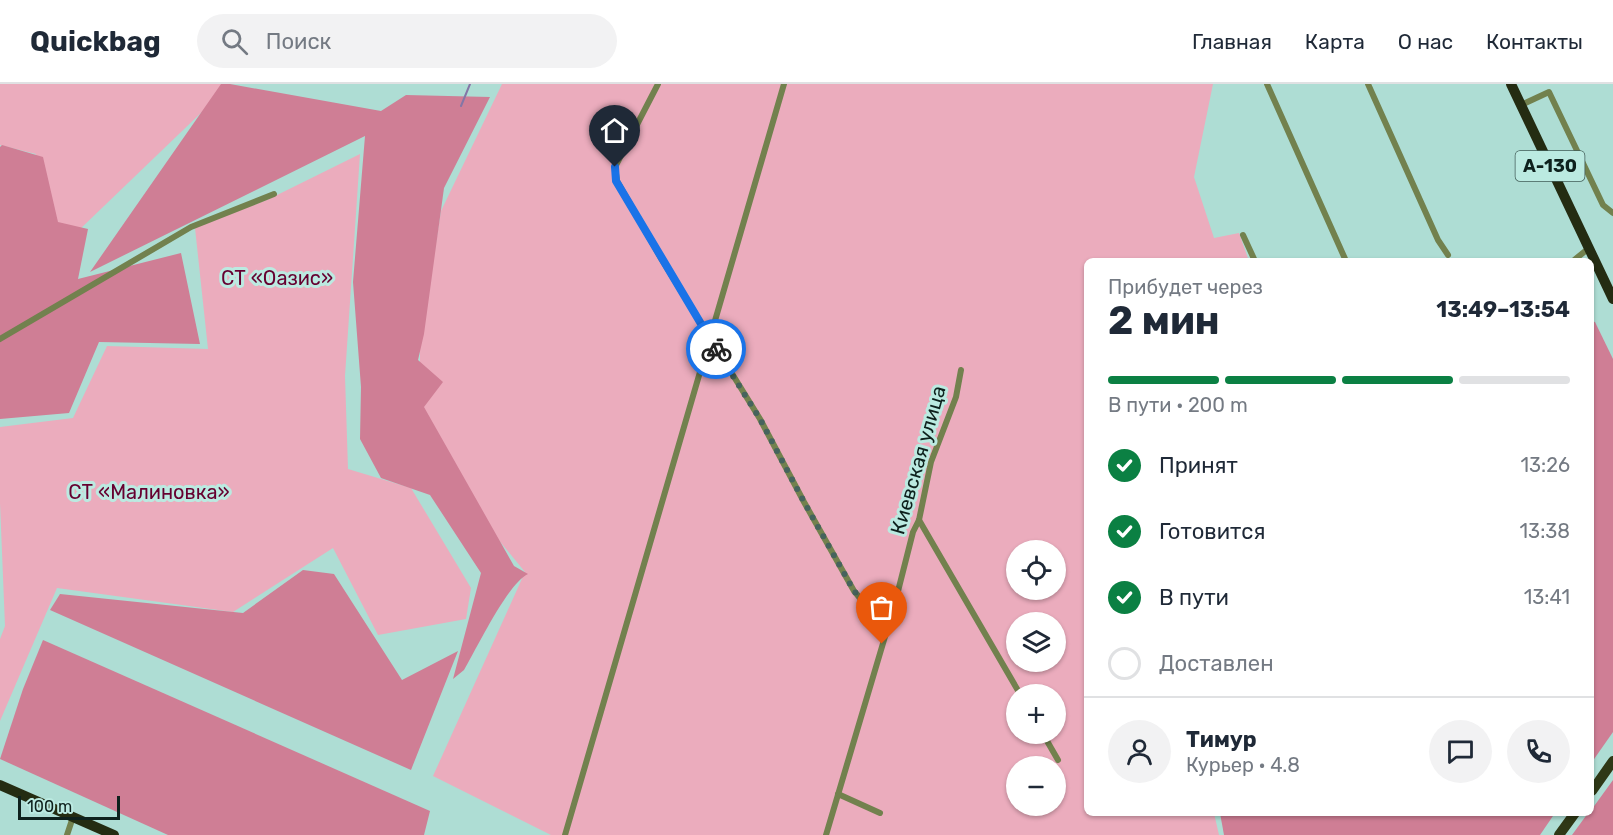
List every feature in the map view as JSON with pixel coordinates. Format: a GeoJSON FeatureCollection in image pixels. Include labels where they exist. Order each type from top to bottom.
{"type":"FeatureCollection","features":[{"type":"Feature","properties":{"kind":"highway","name":"А-130"},"geometry":{"type":"LineString","coordinates":[[1511,84],[1594,258]]}},
{"type":"Feature","properties":{"kind":"highway","name":"А-130"},"geometry":{"type":"LineString","coordinates":[[1594,259],[1613,299]]}},
{"type":"Feature","properties":{"kind":"highway"},"geometry":{"type":"LineString","coordinates":[[0,784],[114,835]]}},
{"type":"Feature","properties":{"kind":"main road"},"geometry":{"type":"LineString","coordinates":[[1594,787],[1613,761]]}},
{"type":"Feature","properties":{"kind":"main road"},"geometry":{"type":"LineString","coordinates":[[1559,835],[1573,816]]}},
{"type":"Feature","properties":{"kind":"street"},"geometry":{"type":"LineString","coordinates":[[658,84],[615,167],[616,181],[760,419],[854,591],[886,629]]}},
{"type":"Feature","properties":{"kind":"street"},"geometry":{"type":"LineString","coordinates":[[565,835],[784,84]]}},
{"type":"Feature","properties":{"kind":"street"},"geometry":{"type":"LineString","coordinates":[[1267,84],[1345,258]]}},
{"type":"Feature","properties":{"kind":"street"},"geometry":{"type":"LineString","coordinates":[[1368,84],[1438,240],[1448,255]]}},
{"type":"Feature","properties":{"kind":"street"},"geometry":{"type":"LineString","coordinates":[[1521,105],[1549,93],[1603,205],[1613,213]]}},
{"type":"Feature","properties":{"kind":"street"},"geometry":{"type":"LineString","coordinates":[[0,339],[191,227],[274,194]]}},
{"type":"Feature","properties":{"kind":"street"},"geometry":{"type":"LineString","coordinates":[[1243,235],[1254,258]]}},
{"type":"Feature","properties":{"kind":"street"},"geometry":{"type":"LineString","coordinates":[[1577,258],[1589,248]]}},
{"type":"Feature","properties":{"kind":"street","name":"Киевская улица"},"geometry":{"type":"LineString","coordinates":[[826,835],[919,520],[931,462],[956,397],[961,370]]}},
{"type":"Feature","properties":{"kind":"street"},"geometry":{"type":"LineString","coordinates":[[919,520],[1014,684]]}},
{"type":"Feature","properties":{"kind":"street"},"geometry":{"type":"LineString","coordinates":[[838,794],[880,813]]}},
{"type":"Feature","properties":{"kind":"street"},"geometry":{"type":"LineString","coordinates":[[66,835],[73,817]]}},
{"type":"Feature","properties":{"kind":"green space"},"geometry":{"type":"Polygon","coordinates":[[[0,84],[231,84],[78,231],[11,208],[36,154],[0,145],[0,84]]]}},
{"type":"Feature","properties":{"kind":"green space"},"geometry":{"type":"Polygon","coordinates":[[[502,84],[1213,84],[1194,177],[1214,238],[1239,233],[1248,258],[1084,258],[1084,816],[1215,816],[1219,835],[551,835],[433,776],[525,572],[428,454],[420,385],[420,345],[441,211],[502,84]]]}},
{"type":"Feature","properties":{"kind":"green space"},"geometry":{"type":"Polygon","coordinates":[[[360,154],[345,376],[348,469],[411,488],[471,588],[466,619],[378,635],[333,548],[233,612],[57,588],[0,721],[0,639],[5,626],[0,503],[0,427],[73,418],[107,346],[208,349],[195,228],[269,199],[360,154]]]}},
{"type":"Feature","properties":{"kind":"shaded area"},"geometry":{"type":"Polygon","coordinates":[[[221,84],[381,111],[406,95],[490,97],[444,188],[424,334],[418,360],[443,382],[424,407],[514,566],[528,574],[511,590],[493,617],[464,670],[453,679],[481,573],[430,495],[381,478],[360,439],[361,387],[353,282],[365,136],[90,272],[221,84]]]}},
{"type":"Feature","properties":{"kind":"shaded area"},"geometry":{"type":"Polygon","coordinates":[[[2,145],[43,157],[58,222],[88,229],[78,279],[181,253],[200,344],[99,342],[69,413],[0,419],[0,147],[2,145]]]}},
{"type":"Feature","properties":{"kind":"shaded area"},"geometry":{"type":"Polygon","coordinates":[[[1594,322],[1613,359],[1613,732],[1594,759],[1594,322]]]}},
{"type":"Feature","properties":{"kind":"shaded area"},"geometry":{"type":"Polygon","coordinates":[[[303,570],[334,574],[402,680],[458,651],[411,770],[50,610],[60,594],[243,613],[303,570]]]}},
{"type":"Feature","properties":{"kind":"shaded area"},"geometry":{"type":"Polygon","coordinates":[[[43,640],[430,811],[424,835],[168,835],[0,759],[23,689],[43,640]]]}},
{"type":"Feature","properties":{"kind":"shaded area"},"geometry":{"type":"Polygon","coordinates":[[[1613,780],[1613,835],[1572,835],[1586,816],[1594,816],[1594,806],[1613,780]]]}},
{"type":"Feature","properties":{"kind":"shaded area"},"geometry":{"type":"Polygon","coordinates":[[[1221,816],[1553,816],[1540,835],[1224,835],[1221,816]]]}},
{"type":"Feature","properties":{"kind":"waterway"},"geometry":{"type":"LineString","coordinates":[[461,106],[470,84]]}},
{"type":"Feature","properties":{"kind":"way so far"},"geometry":{"type":"LineString","coordinates":[[716,349],[760,419],[854,591],[886,629],[882,644]]}},
{"type":"Feature","properties":{"kind":"route"},"geometry":{"type":"LineString","coordinates":[[615,167],[616,181],[716,349]]}},
{"type":"Feature","properties":{"kind":"park label","name":"СТ «Оазис»"},"geometry":{"type":"Point","coordinates":[277,278]}},
{"type":"Feature","properties":{"kind":"park label","name":"СТ «Малиновка»"},"geometry":{"type":"Point","coordinates":[149,492]}}]}
